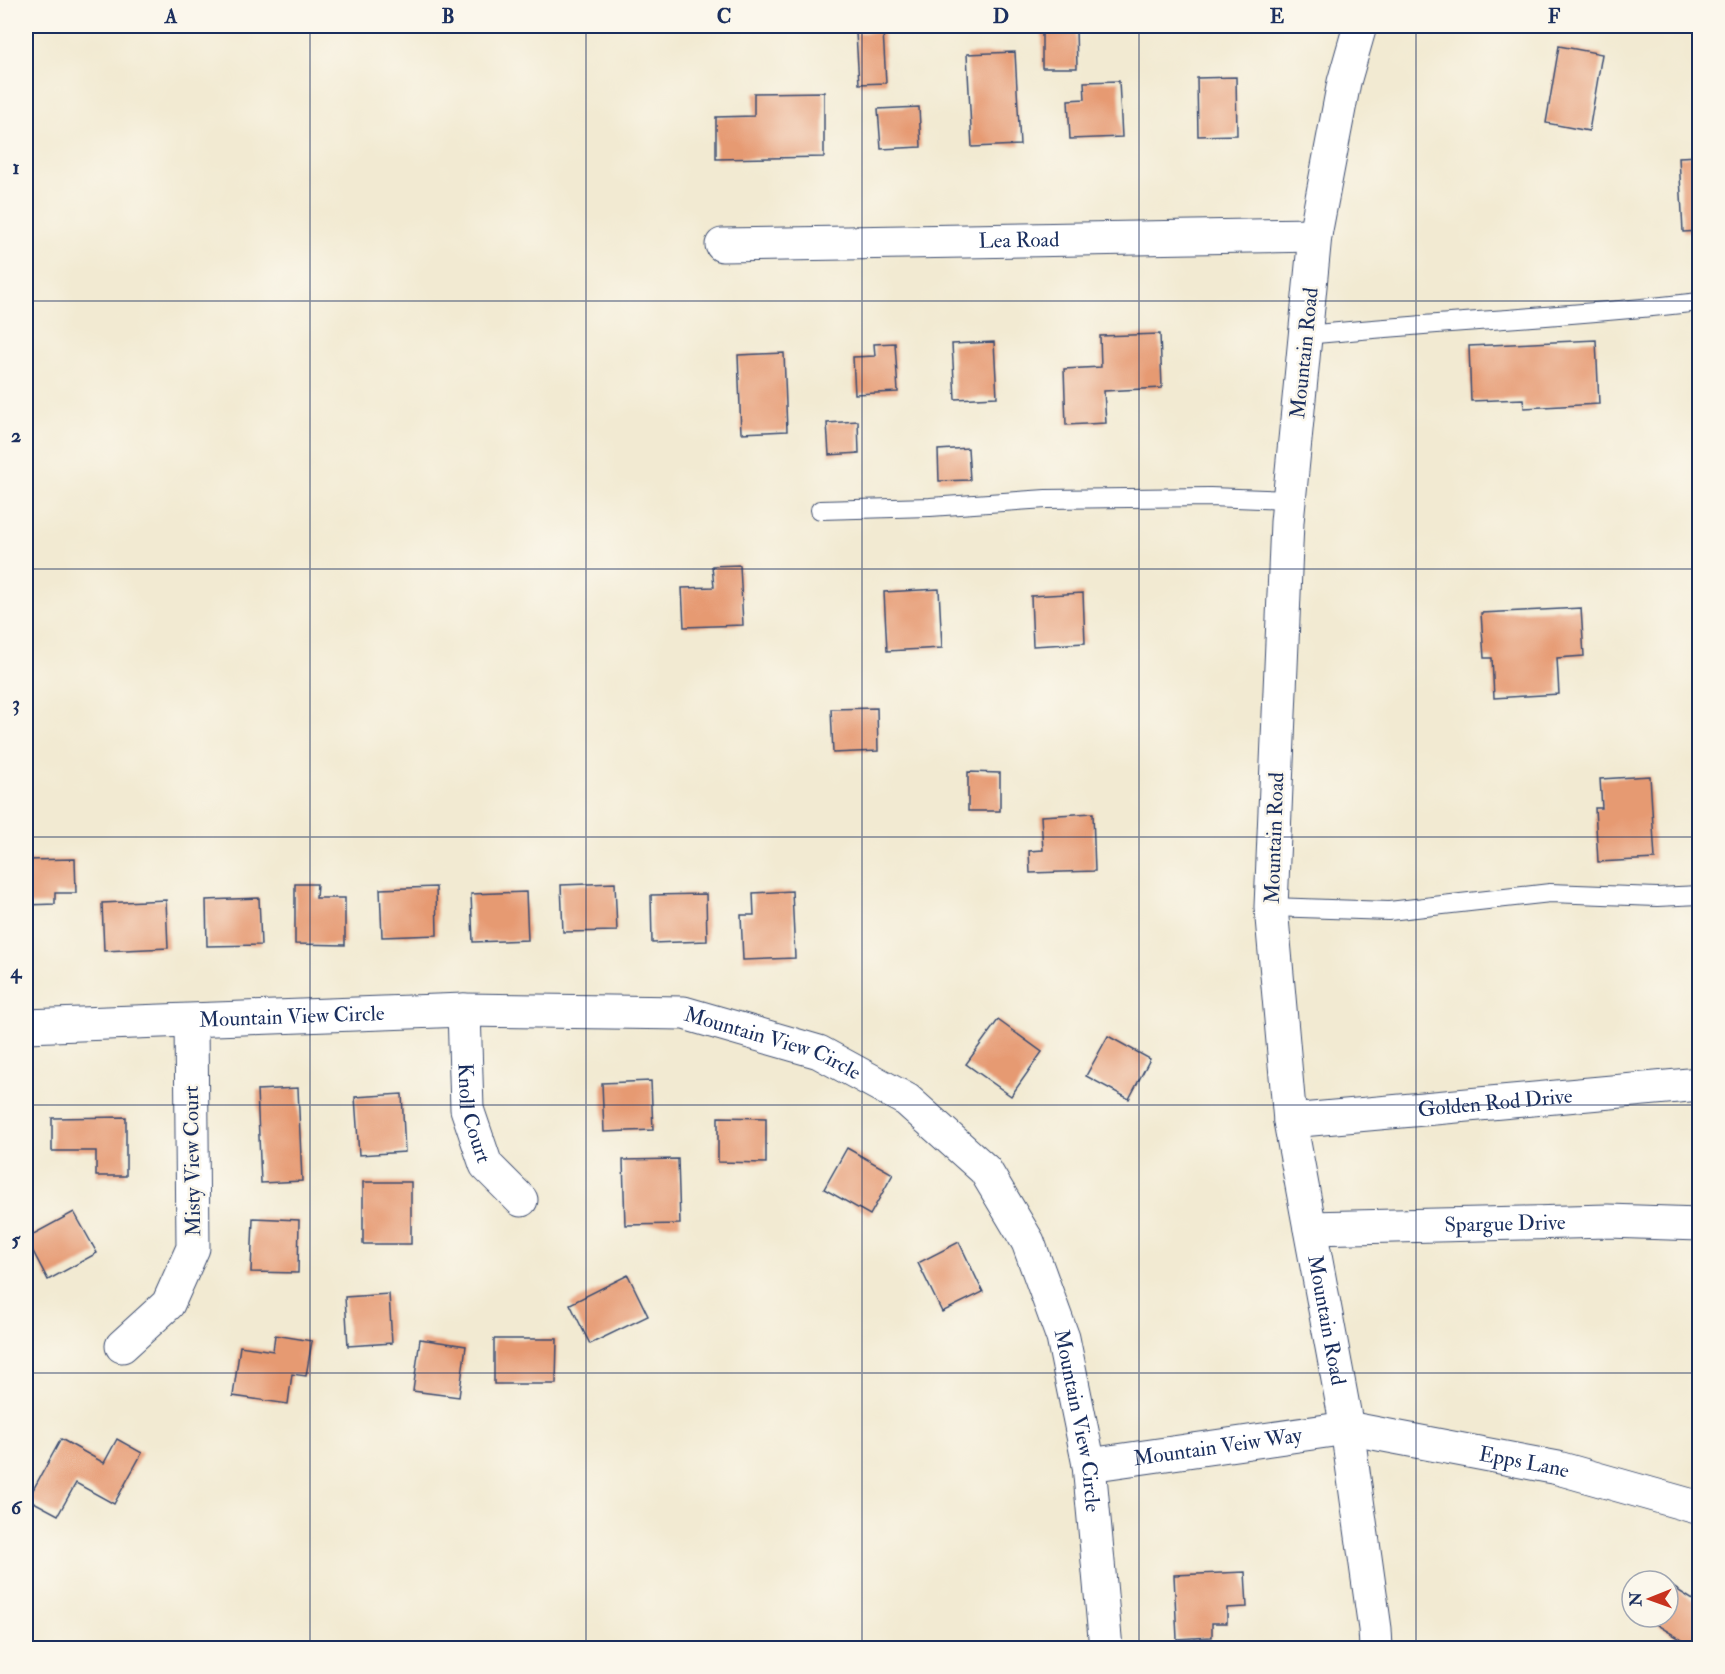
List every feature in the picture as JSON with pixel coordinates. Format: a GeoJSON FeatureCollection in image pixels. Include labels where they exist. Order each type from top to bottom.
{"type":"FeatureCollection","features":[{"type":"Feature","properties":{"kind":"street","name":"Mountain Road"},"geometry":{"type":"LineString","coordinates":[[1360,26],[1344,82],[1315,236],[1287,522],[1271,907],[1290,1121],[1347,1428],[1376,1648]]}},
{"type":"Feature","properties":{"kind":"street","name":"Lea Road"},"geometry":{"type":"LineString","coordinates":[[722,245],[1315,236]]}},
{"type":"Feature","properties":{"kind":"street","name":"Mountain View Circle"},"geometry":{"type":"LineString","coordinates":[[26,1026],[464,1010],[684,1013],[819,1052],[907,1100],[985,1170],[1028,1242],[1063,1338],[1089,1465],[1106,1648]]}},
{"type":"Feature","properties":{"kind":"street","name":"Knoll Court"},"geometry":{"type":"LineString","coordinates":[[464,1010],[467,1109],[486,1165],[520,1200]]}},
{"type":"Feature","properties":{"kind":"street","name":"Misty View Court"},"geometry":{"type":"LineString","coordinates":[[122,1346],[168,1304],[194,1248],[191,1021]]}},
{"type":"Feature","properties":{"kind":"street","name":"Golden Rod Drive"},"geometry":{"type":"LineString","coordinates":[[1290,1121],[1700,1083]]}},
{"type":"Feature","properties":{"kind":"street","name":"Spargue Drive"},"geometry":{"type":"LineString","coordinates":[[1310,1228],[1608,1221],[1700,1224]]}},
{"type":"Feature","properties":{"kind":"street","name":"Mountain Veiw Way"},"geometry":{"type":"LineString","coordinates":[[1089,1465],[1347,1428]]}},
{"type":"Feature","properties":{"kind":"street","name":"Epps Lane"},"geometry":{"type":"LineString","coordinates":[[1347,1428],[1558,1468],[1700,1508]]}},
{"type":"Feature","properties":{"kind":"lane"},"geometry":{"type":"LineString","coordinates":[[1306,335],[1608,312],[1700,302]]}},
{"type":"Feature","properties":{"kind":"lane"},"geometry":{"type":"LineString","coordinates":[[820,510],[930,507],[1046,499],[1210,497],[1289,500]]}},
{"type":"Feature","properties":{"kind":"lane"},"geometry":{"type":"LineString","coordinates":[[1271,907],[1389,911],[1550,893],[1657,897],[1700,895]]}},
{"type":"Feature","properties":{"kind":"building"},"geometry":{"type":"Polygon","coordinates":[[[1042,27],[1076,28],[1077,68],[1042,68],[1042,27]]]}},
{"type":"Feature","properties":{"kind":"building"},"geometry":{"type":"Polygon","coordinates":[[[883,31],[886,83],[859,84],[856,33],[883,31]]]}},
{"type":"Feature","properties":{"kind":"building"},"geometry":{"type":"Polygon","coordinates":[[[1559,46],[1602,54],[1589,131],[1546,123],[1559,46]]]}},
{"type":"Feature","properties":{"kind":"building"},"geometry":{"type":"Polygon","coordinates":[[[1015,52],[1020,145],[972,147],[967,54],[1015,52]]]}},
{"type":"Feature","properties":{"kind":"building"},"geometry":{"type":"Polygon","coordinates":[[[1236,77],[1237,135],[1198,136],[1197,78],[1236,77]]]}},
{"type":"Feature","properties":{"kind":"building"},"geometry":{"type":"Polygon","coordinates":[[[1119,81],[1122,137],[1070,139],[1068,100],[1085,99],[1084,82],[1119,81]]]}},
{"type":"Feature","properties":{"kind":"building"},"geometry":{"type":"Polygon","coordinates":[[[824,92],[824,157],[716,159],[716,117],[754,116],[754,93],[824,92]]]}},
{"type":"Feature","properties":{"kind":"building"},"geometry":{"type":"Polygon","coordinates":[[[919,107],[921,147],[881,149],[878,109],[919,107]]]}},
{"type":"Feature","properties":{"kind":"building"},"geometry":{"type":"Polygon","coordinates":[[[1700,156],[1700,231],[1683,232],[1679,157],[1700,156]]]}},
{"type":"Feature","properties":{"kind":"building"},"geometry":{"type":"Polygon","coordinates":[[[1160,334],[1162,388],[1104,391],[1106,423],[1066,425],[1064,369],[1101,367],[1100,336],[1160,334]]]}},
{"type":"Feature","properties":{"kind":"building"},"geometry":{"type":"Polygon","coordinates":[[[1596,340],[1599,404],[1524,408],[1523,399],[1471,401],[1469,346],[1596,340]]]}},
{"type":"Feature","properties":{"kind":"building"},"geometry":{"type":"Polygon","coordinates":[[[994,342],[997,397],[955,399],[952,344],[994,342]]]}},
{"type":"Feature","properties":{"kind":"building"},"geometry":{"type":"Polygon","coordinates":[[[895,343],[898,392],[855,394],[853,357],[875,356],[874,344],[895,343]]]}},
{"type":"Feature","properties":{"kind":"building"},"geometry":{"type":"Polygon","coordinates":[[[784,353],[787,431],[741,433],[738,355],[784,353]]]}},
{"type":"Feature","properties":{"kind":"building"},"geometry":{"type":"Polygon","coordinates":[[[858,421],[859,453],[829,455],[827,423],[858,421]]]}},
{"type":"Feature","properties":{"kind":"building"},"geometry":{"type":"Polygon","coordinates":[[[968,448],[970,480],[939,481],[938,450],[968,448]]]}},
{"type":"Feature","properties":{"kind":"building"},"geometry":{"type":"Polygon","coordinates":[[[740,565],[743,625],[684,627],[682,588],[714,587],[712,566],[740,565]]]}},
{"type":"Feature","properties":{"kind":"building"},"geometry":{"type":"Polygon","coordinates":[[[939,589],[942,648],[887,651],[884,592],[939,589]]]}},
{"type":"Feature","properties":{"kind":"building"},"geometry":{"type":"Polygon","coordinates":[[[1083,593],[1085,643],[1033,646],[1031,596],[1083,593]]]}},
{"type":"Feature","properties":{"kind":"building"},"geometry":{"type":"Polygon","coordinates":[[[1581,608],[1584,656],[1557,658],[1559,694],[1494,698],[1492,658],[1484,658],[1481,613],[1581,608]]]}},
{"type":"Feature","properties":{"kind":"building"},"geometry":{"type":"Polygon","coordinates":[[[877,708],[878,751],[833,753],[831,709],[877,708]]]}},
{"type":"Feature","properties":{"kind":"building"},"geometry":{"type":"Polygon","coordinates":[[[968,772],[1000,773],[1000,811],[968,811],[968,772]]]}},
{"type":"Feature","properties":{"kind":"building"},"geometry":{"type":"Polygon","coordinates":[[[1650,776],[1655,859],[1598,862],[1595,808],[1602,808],[1600,779],[1650,776]]]}},
{"type":"Feature","properties":{"kind":"building"},"geometry":{"type":"Polygon","coordinates":[[[1093,813],[1095,871],[1030,873],[1029,851],[1043,850],[1041,816],[1093,813]]]}},
{"type":"Feature","properties":{"kind":"building"},"geometry":{"type":"Polygon","coordinates":[[[75,859],[76,893],[55,893],[55,904],[26,905],[26,860],[75,859]]]}},
{"type":"Feature","properties":{"kind":"building"},"geometry":{"type":"Polygon","coordinates":[[[615,883],[617,931],[563,932],[561,885],[615,883]]]}},
{"type":"Feature","properties":{"kind":"building"},"geometry":{"type":"Polygon","coordinates":[[[295,884],[317,884],[316,898],[345,898],[345,945],[295,944],[295,884]]]}},
{"type":"Feature","properties":{"kind":"building"},"geometry":{"type":"Polygon","coordinates":[[[436,887],[437,935],[382,937],[380,889],[436,887]]]}},
{"type":"Feature","properties":{"kind":"building"},"geometry":{"type":"Polygon","coordinates":[[[792,891],[795,958],[743,960],[741,915],[754,915],[753,893],[792,891]]]}},
{"type":"Feature","properties":{"kind":"building"},"geometry":{"type":"Polygon","coordinates":[[[526,892],[528,940],[473,942],[471,894],[526,892]]]}},
{"type":"Feature","properties":{"kind":"building"},"geometry":{"type":"Polygon","coordinates":[[[706,894],[707,941],[652,943],[651,895],[706,894]]]}},
{"type":"Feature","properties":{"kind":"building"},"geometry":{"type":"Polygon","coordinates":[[[259,898],[261,945],[207,946],[206,900],[259,898]]]}},
{"type":"Feature","properties":{"kind":"building"},"geometry":{"type":"Polygon","coordinates":[[[166,900],[168,948],[104,951],[102,903],[166,900]]]}},
{"type":"Feature","properties":{"kind":"building"},"geometry":{"type":"Polygon","coordinates":[[[998,1020],[1042,1052],[1011,1096],[966,1064],[998,1020]]]}},
{"type":"Feature","properties":{"kind":"building"},"geometry":{"type":"Polygon","coordinates":[[[1108,1036],[1150,1059],[1129,1099],[1086,1076],[1108,1036]]]}},
{"type":"Feature","properties":{"kind":"building"},"geometry":{"type":"Polygon","coordinates":[[[651,1081],[653,1130],[604,1132],[602,1083],[651,1081]]]}},
{"type":"Feature","properties":{"kind":"building"},"geometry":{"type":"Polygon","coordinates":[[[298,1088],[302,1181],[261,1183],[257,1090],[298,1088]]]}},
{"type":"Feature","properties":{"kind":"building"},"geometry":{"type":"Polygon","coordinates":[[[402,1094],[405,1152],[359,1155],[355,1097],[402,1094]]]}},
{"type":"Feature","properties":{"kind":"building"},"geometry":{"type":"Polygon","coordinates":[[[126,1117],[126,1176],[96,1176],[96,1151],[52,1151],[52,1118],[126,1117]]]}},
{"type":"Feature","properties":{"kind":"building"},"geometry":{"type":"Polygon","coordinates":[[[718,1117],[766,1118],[766,1163],[718,1162],[718,1117]]]}},
{"type":"Feature","properties":{"kind":"building"},"geometry":{"type":"Polygon","coordinates":[[[847,1148],[893,1174],[870,1215],[824,1189],[847,1148]]]}},
{"type":"Feature","properties":{"kind":"building"},"geometry":{"type":"Polygon","coordinates":[[[678,1159],[680,1224],[625,1225],[623,1160],[678,1159]]]}},
{"type":"Feature","properties":{"kind":"building"},"geometry":{"type":"Polygon","coordinates":[[[363,1182],[411,1182],[411,1244],[363,1244],[363,1182]]]}},
{"type":"Feature","properties":{"kind":"building"},"geometry":{"type":"Polygon","coordinates":[[[74,1212],[97,1253],[48,1280],[26,1238],[74,1212]]]}},
{"type":"Feature","properties":{"kind":"building"},"geometry":{"type":"Polygon","coordinates":[[[253,1218],[299,1220],[298,1273],[251,1272],[253,1218]]]}},
{"type":"Feature","properties":{"kind":"building"},"geometry":{"type":"Polygon","coordinates":[[[959,1242],[983,1292],[942,1312],[918,1263],[959,1242]]]}},
{"type":"Feature","properties":{"kind":"building"},"geometry":{"type":"Polygon","coordinates":[[[628,1275],[648,1316],[590,1344],[570,1304],[628,1275]]]}},
{"type":"Feature","properties":{"kind":"building"},"geometry":{"type":"Polygon","coordinates":[[[389,1294],[392,1343],[348,1346],[345,1297],[389,1294]]]}},
{"type":"Feature","properties":{"kind":"building"},"geometry":{"type":"Polygon","coordinates":[[[275,1335],[312,1341],[306,1376],[292,1374],[288,1404],[233,1396],[240,1346],[273,1351],[275,1335]]]}},
{"type":"Feature","properties":{"kind":"building"},"geometry":{"type":"Polygon","coordinates":[[[420,1339],[466,1346],[459,1397],[413,1391],[420,1339]]]}},
{"type":"Feature","properties":{"kind":"building"},"geometry":{"type":"Polygon","coordinates":[[[494,1339],[557,1339],[556,1384],[494,1384],[494,1339]]]}},
{"type":"Feature","properties":{"kind":"building"},"geometry":{"type":"Polygon","coordinates":[[[61,1439],[104,1463],[117,1439],[142,1453],[114,1504],[76,1483],[58,1515],[28,1499],[61,1439]]]}},
{"type":"Feature","properties":{"kind":"building"},"geometry":{"type":"Polygon","coordinates":[[[1245,1572],[1247,1607],[1227,1608],[1227,1623],[1212,1623],[1212,1637],[1177,1639],[1174,1575],[1245,1572]]]}},
{"type":"Feature","properties":{"kind":"building"},"geometry":{"type":"Polygon","coordinates":[[[1700,1590],[1700,1648],[1695,1648],[1664,1629],[1680,1629],[1680,1592],[1693,1600],[1700,1590]]]}}]}
